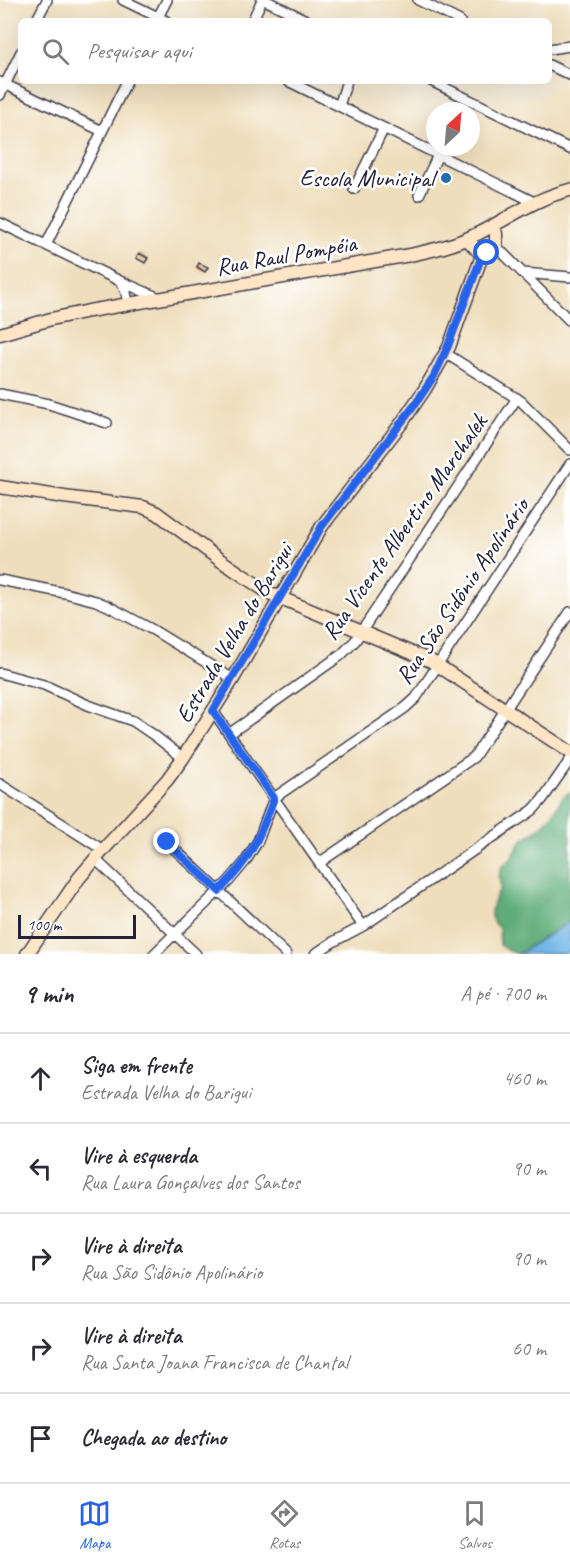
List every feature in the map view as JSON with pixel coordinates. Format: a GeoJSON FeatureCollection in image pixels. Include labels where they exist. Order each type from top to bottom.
{"type":"FeatureCollection","features":[{"type":"Feature","properties":{"kind":"main road","name":"Rua Raul Pompéia"},"geometry":{"type":"LineString","coordinates":[[1,333],[69,315],[410,255],[444,247],[494,225],[534,202],[570,190]]}},
{"type":"Feature","properties":{"kind":"main road"},"geometry":{"type":"LineString","coordinates":[[466,239],[474,249],[487,253],[495,246],[494,225]]}},
{"type":"Feature","properties":{"kind":"main road","name":"Estrada Velha do Barigui"},"geometry":{"type":"LineString","coordinates":[[27,954],[68,893],[99,854],[167,780],[183,758],[322,526],[414,406],[434,376],[446,353],[483,253]]}},
{"type":"Feature","properties":{"kind":"main road"},"geometry":{"type":"LineString","coordinates":[[0,487],[132,506],[163,516],[258,587],[279,599],[425,658],[570,752]]}},
{"type":"Feature","properties":{"kind":"street"},"geometry":{"type":"LineString","coordinates":[[38,18],[47,0]]}},
{"type":"Feature","properties":{"kind":"street"},"geometry":{"type":"LineString","coordinates":[[123,0],[156,18]]}},
{"type":"Feature","properties":{"kind":"street"},"geometry":{"type":"LineString","coordinates":[[161,18],[167,0]]}},
{"type":"Feature","properties":{"kind":"street"},"geometry":{"type":"LineString","coordinates":[[254,18],[264,0],[302,18]]}},
{"type":"Feature","properties":{"kind":"street"},"geometry":{"type":"LineString","coordinates":[[418,0],[454,18]]}},
{"type":"Feature","properties":{"kind":"street"},"geometry":{"type":"LineString","coordinates":[[552,49],[570,46]]}},
{"type":"Feature","properties":{"kind":"street"},"geometry":{"type":"LineString","coordinates":[[0,94],[2,83],[18,57]]}},
{"type":"Feature","properties":{"kind":"street"},"geometry":{"type":"LineString","coordinates":[[552,66],[570,75]]}},
{"type":"Feature","properties":{"kind":"street"},"geometry":{"type":"LineString","coordinates":[[2,83],[102,131]]}},
{"type":"Feature","properties":{"kind":"street"},"geometry":{"type":"LineString","coordinates":[[46,245],[126,84]]}},
{"type":"Feature","properties":{"kind":"street"},"geometry":{"type":"LineString","coordinates":[[294,84],[426,149]]}},
{"type":"Feature","properties":{"kind":"street"},"geometry":{"type":"LineString","coordinates":[[339,106],[346,84]]}},
{"type":"Feature","properties":{"kind":"street"},"geometry":{"type":"LineString","coordinates":[[437,84],[570,149]]}},
{"type":"Feature","properties":{"kind":"street"},"geometry":{"type":"LineString","coordinates":[[354,189],[384,128]]}},
{"type":"Feature","properties":{"kind":"street"},"geometry":{"type":"LineString","coordinates":[[419,195],[438,156]]}},
{"type":"Feature","properties":{"kind":"street"},"geometry":{"type":"LineString","coordinates":[[440,156],[534,202]]}},
{"type":"Feature","properties":{"kind":"street"},"geometry":{"type":"LineString","coordinates":[[0,223],[159,298]]}},
{"type":"Feature","properties":{"kind":"street"},"geometry":{"type":"LineString","coordinates":[[495,246],[570,321]]}},
{"type":"Feature","properties":{"kind":"street"},"geometry":{"type":"LineString","coordinates":[[522,273],[570,277]]}},
{"type":"Feature","properties":{"kind":"street"},"geometry":{"type":"LineString","coordinates":[[120,281],[126,292],[128,304]]}},
{"type":"Feature","properties":{"kind":"street"},"geometry":{"type":"LineString","coordinates":[[446,353],[526,405],[570,450]]}},
{"type":"Feature","properties":{"kind":"street"},"geometry":{"type":"LineString","coordinates":[[0,394],[49,404],[107,423]]}},
{"type":"Feature","properties":{"kind":"street","name":"Rua Vicente Albertino Marchalek"},"geometry":{"type":"LineString","coordinates":[[229,734],[348,649],[517,398]]}},
{"type":"Feature","properties":{"kind":"street","name":"Rua São Sidônio Apolinário"},"geometry":{"type":"LineString","coordinates":[[274,798],[410,704],[421,691],[570,464]]}},
{"type":"Feature","properties":{"kind":"street"},"geometry":{"type":"LineString","coordinates":[[0,580],[81,597],[108,606],[147,626],[232,679]]}},
{"type":"Feature","properties":{"kind":"street"},"geometry":{"type":"LineString","coordinates":[[319,863],[470,761],[570,612]]}},
{"type":"Feature","properties":{"kind":"street"},"geometry":{"type":"LineString","coordinates":[[0,673],[44,685],[88,705],[133,721],[183,758]]}},
{"type":"Feature","properties":{"kind":"street"},"geometry":{"type":"LineString","coordinates":[[213,711],[363,926]]}},
{"type":"Feature","properties":{"kind":"street"},"geometry":{"type":"LineString","coordinates":[[315,954],[363,926],[533,810],[570,760]]}},
{"type":"Feature","properties":{"kind":"street"},"geometry":{"type":"LineString","coordinates":[[0,784],[99,854],[174,934],[196,954]]}},
{"type":"Feature","properties":{"kind":"street"},"geometry":{"type":"LineString","coordinates":[[153,954],[237,872],[252,851],[262,831],[274,798]]}},
{"type":"Feature","properties":{"kind":"street"},"geometry":{"type":"LineString","coordinates":[[167,842],[286,954]]}},
{"type":"Feature","properties":{"kind":"green space"},"geometry":{"type":"Polygon","coordinates":[[[570,792],[570,921],[518,954],[500,945],[499,928],[494,924],[491,914],[493,903],[501,888],[499,878],[501,868],[512,858],[522,840],[539,829],[552,815],[563,797],[570,792]]]}},
{"type":"Feature","properties":{"kind":"water"},"geometry":{"type":"Polygon","coordinates":[[[570,921],[570,951],[566,954],[518,954],[570,921]]]}},
{"type":"Feature","properties":{"kind":"building"},"geometry":{"type":"Polygon","coordinates":[[[139,253],[148,258],[145,263],[136,258],[139,253]]]}},
{"type":"Feature","properties":{"kind":"building"},"geometry":{"type":"Polygon","coordinates":[[[199,263],[208,267],[205,272],[197,267],[199,263]]]}},
{"type":"Feature","properties":{"kind":"place","name":"Escola Municipal"},"geometry":{"type":"Point","coordinates":[446,178]}},
{"type":"Feature","properties":{"kind":"route"},"geometry":{"type":"LineString","coordinates":[[167,842],[219,891],[252,851],[274,798],[213,711],[322,526],[414,406],[434,376],[448,346],[483,253],[487,253]]}}]}
